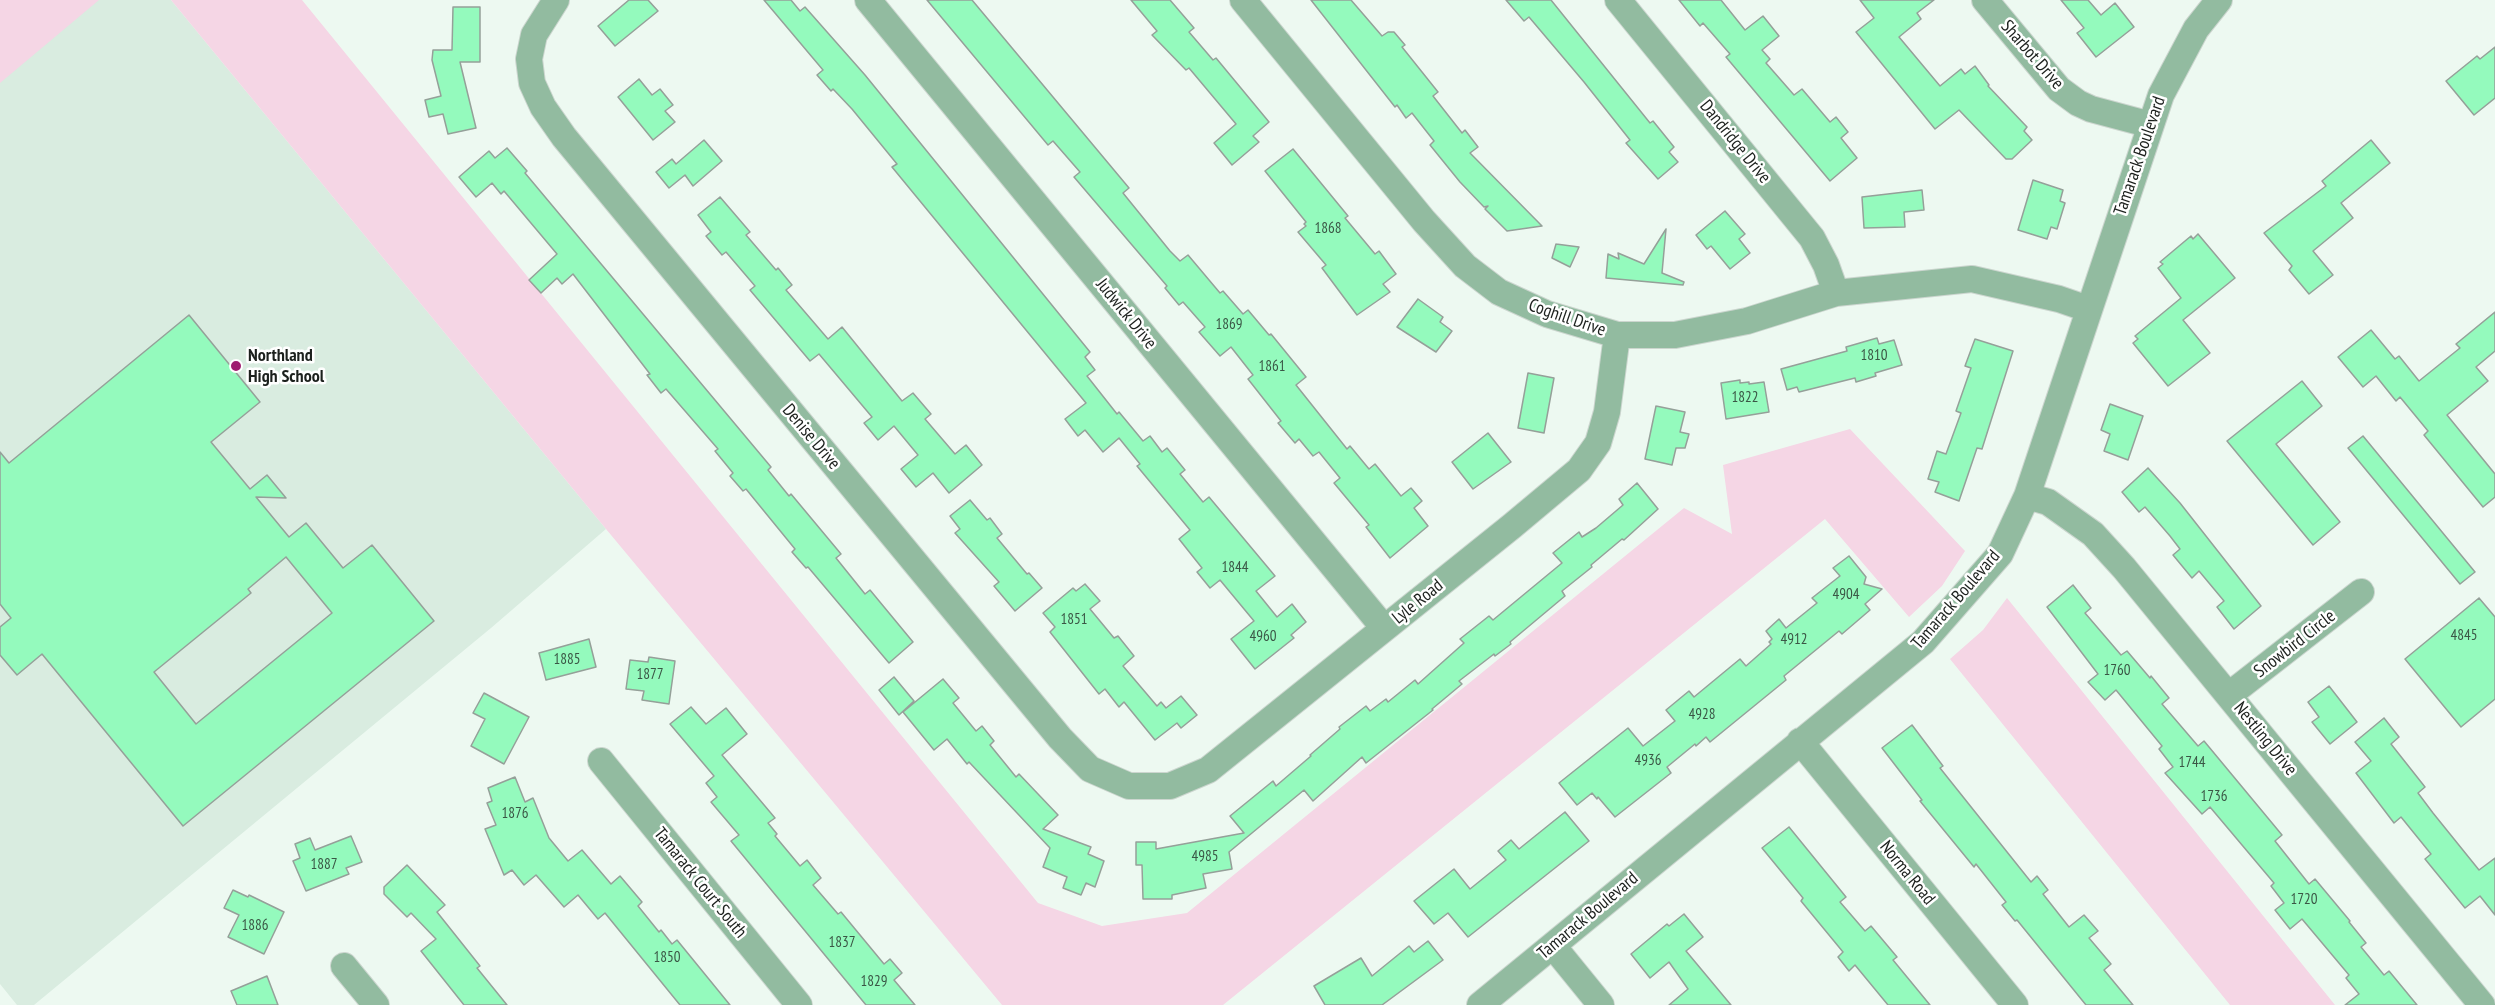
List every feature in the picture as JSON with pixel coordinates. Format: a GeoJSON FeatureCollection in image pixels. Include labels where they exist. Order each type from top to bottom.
{"type":"FeatureCollection","features":[{"type":"Feature","properties":{"kind":"street","name":"Denise Drive"},"geometry":{"type":"LineString","coordinates":[[556,0],[534,35],[530,59],[532,83],[543,107],[564,137],[1060,738],[1090,769],[1129,786]]}},
{"type":"Feature","properties":{"kind":"street","name":"Judwick Drive"},"geometry":{"type":"LineString","coordinates":[[868,0],[1384,628]]}},
{"type":"Feature","properties":{"kind":"street","name":"Coghill Drive"},"geometry":{"type":"LineString","coordinates":[[1242,0],[1424,221],[1465,266],[1499,292],[1547,314],[1617,335],[1676,335],[1747,321],[1836,293],[1972,279],[2059,299],[2088,309]]}},
{"type":"Feature","properties":{"kind":"street","name":"Dandridge Drive"},"geometry":{"type":"LineString","coordinates":[[1618,0],[1806,230],[1826,265],[1836,293]]}},
{"type":"Feature","properties":{"kind":"street","name":"Sharbot Drive"},"geometry":{"type":"LineString","coordinates":[[1985,0],[2059,89],[2078,103],[2091,109],[2151,125]]}},
{"type":"Feature","properties":{"kind":"street","name":"Tamarack Boulevard"},"geometry":{"type":"LineString","coordinates":[[1480,1005],[1923,642],[2000,554],[2027,496],[2161,95],[2196,29],[2219,0]]}},
{"type":"Feature","properties":{"kind":"street","name":"Lyle Road"},"geometry":{"type":"LineString","coordinates":[[1129,786],[1170,786],[1208,770],[1579,470],[1598,443],[1607,412],[1617,335]]}},
{"type":"Feature","properties":{"kind":"street","name":"Nestling Drive"},"geometry":{"type":"LineString","coordinates":[[2027,496],[2048,502],[2093,534],[2124,568],[2482,1005]]}},
{"type":"Feature","properties":{"kind":"street","name":"Snowbird Circle"},"geometry":{"type":"LineString","coordinates":[[2229,695],[2361,592]]}},
{"type":"Feature","properties":{"kind":"street","name":"Norma Road"},"geometry":{"type":"LineString","coordinates":[[1800,741],[2015,1005]]}},
{"type":"Feature","properties":{"kind":"street","name":"Tamarack Court South"},"geometry":{"type":"LineString","coordinates":[[601,761],[799,1005]]}},
{"type":"Feature","properties":{"kind":"street"},"geometry":{"type":"LineString","coordinates":[[1553,946],[1601,1005]]}},
{"type":"Feature","properties":{"kind":"street"},"geometry":{"type":"LineString","coordinates":[[344,966],[376,1005]]}},
{"type":"Feature","properties":{"kind":"shaded area","name":"Northland High School"},"geometry":{"type":"Polygon","coordinates":[[[0,0],[171,0],[606,529],[491,628],[34,1005],[17,1005],[0,984],[0,0]]]}},
{"type":"Feature","properties":{"kind":"shaded area"},"geometry":{"type":"Polygon","coordinates":[[[0,0],[99,0],[0,83],[0,0]]]}},
{"type":"Feature","properties":{"kind":"shaded area"},"geometry":{"type":"Polygon","coordinates":[[[171,0],[302,0],[1038,903],[1102,926],[1187,913],[1684,508],[1732,534],[1723,465],[1850,429],[1965,551],[1942,586],[1909,617],[1825,519],[1223,1005],[1002,1005],[606,529],[171,0]]]}},
{"type":"Feature","properties":{"kind":"shaded area"},"geometry":{"type":"Polygon","coordinates":[[[2007,598],[2335,1005],[2230,1005],[1950,659],[1983,630],[2007,598]]]}},
{"type":"Feature","properties":{"kind":"building"},"geometry":{"type":"Polygon","coordinates":[[[629,0],[648,0],[658,11],[615,46],[598,26],[629,0]]]}},
{"type":"Feature","properties":{"kind":"building"},"geometry":{"type":"Polygon","coordinates":[[[764,0],[791,0],[800,11],[805,7],[865,75],[1090,352],[1085,357],[1095,370],[1087,376],[1117,414],[1119,412],[1143,441],[1150,436],[1162,452],[1167,448],[1185,470],[1180,474],[1203,502],[1209,497],[1275,576],[1256,591],[1277,617],[1292,604],[1306,622],[1291,635],[1294,638],[1255,669],[1231,639],[1254,621],[1220,580],[1210,588],[1197,572],[1202,568],[1179,539],[1190,530],[1137,466],[1140,464],[1119,438],[1103,452],[1085,430],[1078,436],[1065,419],[1086,403],[892,167],[897,164],[852,109],[817,75],[823,70],[764,0]]]}},
{"type":"Feature","properties":{"kind":"building"},"geometry":{"type":"Polygon","coordinates":[[[927,0],[972,0],[1129,188],[1123,193],[1170,251],[1180,261],[1188,255],[1220,293],[1223,291],[1243,314],[1248,310],[1269,335],[1271,334],[1306,377],[1296,385],[1347,449],[1350,446],[1369,469],[1375,464],[1401,496],[1411,488],[1422,501],[1414,508],[1428,526],[1390,558],[1366,527],[1369,525],[1334,483],[1340,478],[1319,452],[1313,456],[1299,439],[1295,443],[1278,423],[1281,421],[1248,379],[1253,375],[1231,347],[1220,356],[1199,332],[1205,327],[1183,302],[1179,305],[1165,288],[1167,286],[1074,177],[1080,172],[1053,141],[1048,145],[927,0]]]}},
{"type":"Feature","properties":{"kind":"building"},"geometry":{"type":"Polygon","coordinates":[[[1131,0],[1170,0],[1194,28],[1189,32],[1213,60],[1216,58],[1269,122],[1253,136],[1259,142],[1232,165],[1214,143],[1236,124],[1189,68],[1186,70],[1152,35],[1157,31],[1131,0]]]}},
{"type":"Feature","properties":{"kind":"building"},"geometry":{"type":"Polygon","coordinates":[[[1311,0],[1351,0],[1382,36],[1388,32],[1394,32],[1405,45],[1402,47],[1438,92],[1433,96],[1462,133],[1465,130],[1478,147],[1470,153],[1542,226],[1507,231],[1485,209],[1488,206],[1484,207],[1460,182],[1430,145],[1434,141],[1412,113],[1406,118],[1397,105],[1395,107],[1311,0]]]}},
{"type":"Feature","properties":{"kind":"building"},"geometry":{"type":"Polygon","coordinates":[[[1506,0],[1551,0],[1650,123],[1653,121],[1674,147],[1669,152],[1678,162],[1658,179],[1626,143],[1630,140],[1529,17],[1524,21],[1506,0]]]}},
{"type":"Feature","properties":{"kind":"building"},"geometry":{"type":"Polygon","coordinates":[[[1679,0],[1721,0],[1745,30],[1763,16],[1779,36],[1762,50],[1770,59],[1766,63],[1794,95],[1802,89],[1830,122],[1836,117],[1848,132],[1841,138],[1857,158],[1830,181],[1726,57],[1730,54],[1703,23],[1700,26],[1679,0]]]}},
{"type":"Feature","properties":{"kind":"building"},"geometry":{"type":"Polygon","coordinates":[[[1860,0],[1934,0],[1917,13],[1921,19],[1899,37],[1940,86],[1961,69],[1965,74],[1975,66],[1988,86],[2027,127],[2024,131],[2032,140],[2012,159],[2006,159],[1959,110],[1935,129],[1856,32],[1874,18],[1860,0]]]}},
{"type":"Feature","properties":{"kind":"building"},"geometry":{"type":"Polygon","coordinates":[[[2061,0],[2088,0],[2101,15],[2115,3],[2134,27],[2096,57],[2077,33],[2084,28],[2061,0]]]}},
{"type":"Feature","properties":{"kind":"building"},"geometry":{"type":"Polygon","coordinates":[[[453,7],[480,7],[480,62],[460,62],[476,128],[448,134],[443,114],[429,117],[425,100],[441,96],[432,60],[433,50],[452,50],[453,7]]]}},
{"type":"Feature","properties":{"kind":"building"},"geometry":{"type":"Polygon","coordinates":[[[2495,47],[2495,98],[2474,115],[2446,81],[2477,56],[2480,59],[2495,47]]]}},
{"type":"Feature","properties":{"kind":"building"},"geometry":{"type":"Polygon","coordinates":[[[639,79],[652,95],[660,89],[673,105],[665,111],[675,122],[653,140],[618,97],[639,79]]]}},
{"type":"Feature","properties":{"kind":"building"},"geometry":{"type":"Polygon","coordinates":[[[704,140],[722,161],[693,186],[685,175],[669,188],[656,172],[672,159],[676,164],[704,140]]]}},
{"type":"Feature","properties":{"kind":"building"},"geometry":{"type":"Polygon","coordinates":[[[2371,140],[2390,163],[2341,203],[2353,218],[2313,251],[2333,275],[2309,294],[2289,270],[2292,266],[2264,233],[2326,186],[2322,181],[2371,140]]]}},
{"type":"Feature","properties":{"kind":"building"},"geometry":{"type":"Polygon","coordinates":[[[507,148],[527,171],[525,173],[771,467],[768,470],[789,496],[791,494],[841,554],[836,558],[865,594],[870,590],[913,642],[889,663],[808,567],[806,568],[792,552],[795,549],[746,489],[743,491],[730,476],[733,473],[715,451],[718,449],[666,389],[661,393],[647,375],[650,374],[573,274],[562,284],[557,278],[541,293],[529,280],[557,254],[504,191],[501,194],[492,183],[476,197],[459,177],[489,151],[495,158],[507,148]]]}},
{"type":"Feature","properties":{"kind":"building"},"geometry":{"type":"Polygon","coordinates":[[[1293,149],[1348,216],[1345,218],[1375,254],[1379,251],[1396,274],[1383,284],[1390,292],[1357,315],[1322,268],[1326,265],[1298,232],[1306,226],[1304,224],[1306,222],[1265,171],[1293,149]]]}},
{"type":"Feature","properties":{"kind":"building"},"geometry":{"type":"Polygon","coordinates":[[[2033,180],[2063,190],[2060,201],[2065,203],[2057,229],[2051,227],[2047,239],[2018,230],[2033,180]]]}},
{"type":"Feature","properties":{"kind":"building"},"geometry":{"type":"Polygon","coordinates":[[[1922,190],[1924,210],[1904,212],[1905,227],[1864,228],[1862,197],[1922,190]]]}},
{"type":"Feature","properties":{"kind":"building"},"geometry":{"type":"Polygon","coordinates":[[[720,197],[750,232],[746,235],[792,285],[786,290],[828,339],[842,327],[902,401],[913,393],[931,414],[925,419],[955,454],[966,445],[982,465],[949,493],[933,473],[916,487],[901,469],[918,455],[894,426],[878,440],[864,423],[872,417],[819,354],[810,361],[750,290],[755,286],[726,252],[722,255],[706,236],[711,232],[698,215],[720,197]]]}},
{"type":"Feature","properties":{"kind":"building"},"geometry":{"type":"Polygon","coordinates":[[[1725,211],[1745,234],[1739,239],[1750,253],[1730,269],[1711,246],[1707,249],[1696,235],[1725,211]]]}},
{"type":"Feature","properties":{"kind":"building"},"geometry":{"type":"Polygon","coordinates":[[[1666,229],[1662,273],[1684,282],[1683,285],[1606,278],[1608,254],[1619,259],[1618,253],[1644,264],[1666,229]]]}},
{"type":"Feature","properties":{"kind":"building"},"geometry":{"type":"Polygon","coordinates":[[[2198,234],[2235,278],[2183,320],[2210,353],[2168,386],[2133,343],[2138,339],[2135,336],[2181,298],[2158,268],[2163,264],[2160,262],[2191,236],[2193,239],[2198,234]]]}},
{"type":"Feature","properties":{"kind":"building"},"geometry":{"type":"Polygon","coordinates":[[[1556,244],[1579,247],[1570,267],[1552,258],[1556,244]]]}},
{"type":"Feature","properties":{"kind":"building"},"geometry":{"type":"Polygon","coordinates":[[[1418,299],[1443,317],[1440,322],[1452,331],[1436,352],[1397,327],[1418,299]]]}},
{"type":"Feature","properties":{"kind":"building"},"geometry":{"type":"Polygon","coordinates":[[[2495,312],[2495,351],[2476,367],[2488,381],[2447,415],[2495,474],[2495,497],[2483,507],[2424,435],[2428,431],[2400,397],[2396,401],[2376,376],[2363,387],[2338,357],[2371,330],[2395,359],[2399,356],[2419,381],[2460,348],[2456,344],[2495,312]]]}},
{"type":"Feature","properties":{"kind":"building"},"geometry":{"type":"Polygon","coordinates":[[[189,315],[260,402],[211,442],[250,489],[267,475],[286,498],[256,497],[289,537],[306,523],[343,568],[372,545],[434,621],[183,826],[42,654],[17,675],[0,655],[0,627],[11,618],[0,604],[0,452],[9,463],[189,315]],[[286,557],[248,589],[251,593],[154,672],[196,724],[332,613],[286,557]]]}},
{"type":"Feature","properties":{"kind":"building"},"geometry":{"type":"Polygon","coordinates":[[[1877,338],[1879,344],[1894,340],[1902,365],[1875,373],[1876,376],[1856,382],[1855,378],[1799,392],[1797,387],[1787,390],[1781,369],[1847,351],[1846,347],[1877,338]]]}},
{"type":"Feature","properties":{"kind":"building"},"geometry":{"type":"Polygon","coordinates":[[[1975,339],[2013,351],[1982,449],[1977,448],[1959,501],[1935,492],[1939,482],[1928,479],[1937,451],[1946,454],[1961,413],[1956,411],[1971,368],[1965,366],[1975,339]]]}},
{"type":"Feature","properties":{"kind":"building"},"geometry":{"type":"Polygon","coordinates":[[[1528,373],[1554,378],[1544,433],[1518,428],[1528,373]]]}},
{"type":"Feature","properties":{"kind":"building"},"geometry":{"type":"Polygon","coordinates":[[[1740,380],[1740,383],[1749,382],[1749,384],[1764,382],[1769,412],[1726,419],[1721,383],[1740,380]]]}},
{"type":"Feature","properties":{"kind":"building"},"geometry":{"type":"Polygon","coordinates":[[[2302,381],[2322,406],[2276,444],[2340,522],[2313,545],[2227,441],[2302,381]]]}},
{"type":"Feature","properties":{"kind":"building"},"geometry":{"type":"Polygon","coordinates":[[[2110,404],[2143,416],[2128,460],[2104,451],[2110,434],[2101,430],[2110,404]]]}},
{"type":"Feature","properties":{"kind":"building"},"geometry":{"type":"Polygon","coordinates":[[[1656,406],[1685,412],[1680,432],[1689,434],[1685,448],[1676,448],[1672,465],[1645,459],[1656,406]]]}},
{"type":"Feature","properties":{"kind":"building"},"geometry":{"type":"Polygon","coordinates":[[[1488,433],[1511,462],[1473,489],[1452,462],[1488,433]]]}},
{"type":"Feature","properties":{"kind":"building"},"geometry":{"type":"Polygon","coordinates":[[[2363,436],[2475,572],[2460,584],[2348,448],[2363,436]]]}},
{"type":"Feature","properties":{"kind":"building"},"geometry":{"type":"Polygon","coordinates":[[[2148,468],[2180,503],[2261,606],[2234,629],[2217,607],[2224,601],[2199,571],[2192,578],[2173,555],[2180,549],[2170,536],[2145,507],[2139,512],[2122,492],[2148,468]]]}},
{"type":"Feature","properties":{"kind":"building"},"geometry":{"type":"Polygon","coordinates":[[[1637,483],[1658,509],[1562,591],[1565,596],[1510,642],[1511,644],[1459,681],[1462,684],[1433,710],[1366,763],[1362,757],[1313,801],[1304,790],[1229,852],[1232,869],[1203,874],[1206,888],[1172,895],[1172,899],[1143,899],[1142,865],[1136,865],[1136,842],[1156,842],[1156,849],[1244,833],[1230,816],[1273,781],[1276,786],[1340,729],[1339,727],[1366,706],[1370,711],[1386,699],[1388,702],[1415,680],[1418,684],[1464,643],[1460,639],[1489,616],[1493,620],[1562,563],[1553,553],[1579,532],[1582,537],[1596,528],[1623,505],[1619,499],[1637,483]]]}},
{"type":"Feature","properties":{"kind":"building"},"geometry":{"type":"Polygon","coordinates":[[[970,500],[987,520],[990,518],[1002,534],[997,538],[1042,588],[1015,611],[994,586],[999,582],[955,533],[960,529],[950,516],[970,500]]]}},
{"type":"Feature","properties":{"kind":"building"},"geometry":{"type":"Polygon","coordinates":[[[1849,556],[1866,577],[1864,584],[1882,589],[1865,604],[1870,610],[1842,634],[1839,631],[1784,676],[1786,680],[1710,742],[1706,737],[1696,746],[1695,744],[1667,767],[1671,773],[1615,817],[1592,793],[1577,805],[1559,783],[1628,728],[1643,746],[1675,721],[1666,710],[1689,691],[1694,697],[1740,659],[1746,666],[1771,644],[1769,642],[1772,639],[1766,631],[1779,619],[1786,628],[1817,603],[1812,598],[1840,576],[1833,568],[1849,556]]]}},
{"type":"Feature","properties":{"kind":"building"},"geometry":{"type":"Polygon","coordinates":[[[1085,584],[1100,601],[1090,609],[1114,638],[1118,636],[1134,656],[1123,666],[1157,706],[1161,702],[1166,708],[1181,696],[1197,715],[1181,728],[1177,723],[1155,740],[1124,702],[1119,707],[1105,689],[1099,694],[1050,632],[1055,627],[1043,613],[1073,588],[1076,591],[1085,584]]]}},
{"type":"Feature","properties":{"kind":"building"},"geometry":{"type":"Polygon","coordinates":[[[2073,585],[2091,608],[2085,613],[2121,655],[2127,651],[2150,678],[2151,676],[2169,698],[2162,704],[2198,746],[2204,741],[2282,835],[2275,841],[2309,884],[2315,879],[2366,943],[2361,947],[2384,975],[2389,971],[2417,1005],[2345,1005],[2359,994],[2346,978],[2349,975],[2302,919],[2290,929],[2275,910],[2284,903],[2271,886],[2274,883],[2210,807],[2202,814],[2165,773],[2173,767],[2159,749],[2162,746],[2116,690],[2105,700],[2088,682],[2098,674],[2047,607],[2073,585]]]}},
{"type":"Feature","properties":{"kind":"building"},"geometry":{"type":"Polygon","coordinates":[[[2479,598],[2495,617],[2495,699],[2461,727],[2405,659],[2479,598]]]}},
{"type":"Feature","properties":{"kind":"building"},"geometry":{"type":"Polygon","coordinates":[[[589,639],[596,667],[546,680],[539,653],[589,639]]]}},
{"type":"Feature","properties":{"kind":"building"},"geometry":{"type":"Polygon","coordinates":[[[649,657],[675,661],[669,704],[642,700],[644,691],[626,689],[630,660],[648,662],[649,657]]]}},
{"type":"Feature","properties":{"kind":"building"},"geometry":{"type":"Polygon","coordinates":[[[894,677],[914,701],[899,715],[879,690],[894,677]]]}},
{"type":"Feature","properties":{"kind":"building"},"geometry":{"type":"Polygon","coordinates":[[[943,679],[959,698],[953,703],[976,731],[982,726],[994,741],[990,745],[1016,777],[1019,774],[1058,815],[1043,829],[1091,847],[1088,854],[1104,861],[1095,887],[1086,883],[1081,895],[1063,888],[1067,877],[1043,867],[1050,848],[969,762],[967,764],[947,739],[934,750],[903,712],[943,679]]]}},
{"type":"Feature","properties":{"kind":"building"},"geometry":{"type":"Polygon","coordinates":[[[2329,686],[2357,722],[2330,744],[2312,722],[2319,717],[2308,702],[2329,686]]]}},
{"type":"Feature","properties":{"kind":"building"},"geometry":{"type":"Polygon","coordinates":[[[484,693],[529,717],[504,764],[471,746],[485,719],[473,713],[484,693]]]}},
{"type":"Feature","properties":{"kind":"building"},"geometry":{"type":"Polygon","coordinates":[[[691,707],[706,724],[726,708],[747,734],[722,755],[775,818],[768,823],[777,834],[775,836],[800,866],[807,860],[821,878],[813,885],[838,914],[841,912],[884,964],[890,959],[902,973],[894,980],[915,1005],[866,1005],[731,841],[739,835],[711,802],[717,797],[706,783],[714,776],[670,724],[691,707]]]}},
{"type":"Feature","properties":{"kind":"building"},"geometry":{"type":"Polygon","coordinates":[[[2384,718],[2399,737],[2391,744],[2425,787],[2418,793],[2433,813],[2479,870],[2495,858],[2495,915],[2480,896],[2465,908],[2425,859],[2431,854],[2401,817],[2394,823],[2356,773],[2371,761],[2355,742],[2384,718]]]}},
{"type":"Feature","properties":{"kind":"building"},"geometry":{"type":"Polygon","coordinates":[[[1912,725],[1943,766],[1940,768],[2031,882],[2037,876],[2048,890],[2043,894],[2069,927],[2084,915],[2098,931],[2089,938],[2111,964],[2104,970],[2133,1005],[2086,1005],[2017,920],[2015,921],[2002,905],[2006,902],[1920,801],[1922,800],[1882,748],[1912,725]]]}},
{"type":"Feature","properties":{"kind":"building"},"geometry":{"type":"Polygon","coordinates":[[[515,777],[525,802],[533,798],[549,838],[568,861],[582,850],[611,884],[620,876],[642,902],[638,906],[659,932],[661,930],[672,944],[677,940],[730,1005],[680,1005],[605,913],[598,919],[578,895],[564,907],[536,875],[524,885],[512,870],[504,875],[485,829],[496,825],[487,803],[492,801],[488,788],[515,777]]]}},
{"type":"Feature","properties":{"kind":"building"},"geometry":{"type":"Polygon","coordinates":[[[1565,812],[1589,841],[1468,937],[1448,913],[1434,924],[1414,901],[1454,869],[1470,889],[1506,860],[1498,851],[1511,840],[1519,849],[1565,812]]]}},
{"type":"Feature","properties":{"kind":"building"},"geometry":{"type":"Polygon","coordinates":[[[1789,827],[1846,897],[1840,902],[1865,931],[1871,926],[1897,957],[1893,960],[1930,1005],[1888,1005],[1855,965],[1849,971],[1838,957],[1843,952],[1762,848],[1789,827]]]}},
{"type":"Feature","properties":{"kind":"building"},"geometry":{"type":"Polygon","coordinates":[[[351,836],[362,862],[346,868],[349,874],[306,891],[293,861],[300,858],[295,844],[310,838],[315,850],[351,836]]]}},
{"type":"Feature","properties":{"kind":"building"},"geometry":{"type":"Polygon","coordinates":[[[407,865],[445,905],[437,912],[480,966],[477,968],[507,1005],[464,1005],[421,951],[436,939],[411,913],[407,917],[384,894],[384,887],[407,865]]]}},
{"type":"Feature","properties":{"kind":"building"},"geometry":{"type":"Polygon","coordinates":[[[233,890],[284,912],[264,954],[228,937],[239,915],[224,908],[233,890]]]}},
{"type":"Feature","properties":{"kind":"building"},"geometry":{"type":"Polygon","coordinates":[[[1684,914],[1703,937],[1686,951],[1731,1005],[1669,1005],[1688,989],[1669,962],[1650,978],[1631,954],[1667,924],[1669,926],[1684,914]]]}},
{"type":"Feature","properties":{"kind":"building"},"geometry":{"type":"Polygon","coordinates":[[[1428,941],[1443,960],[1382,1005],[1325,1005],[1314,986],[1361,958],[1372,976],[1409,946],[1414,952],[1428,941]]]}},
{"type":"Feature","properties":{"kind":"building"},"geometry":{"type":"Polygon","coordinates":[[[267,976],[278,1005],[237,1005],[231,991],[267,976]]]}},
{"type":"Feature","properties":{"kind":"place","name":"Northland High School"},"geometry":{"type":"Point","coordinates":[236,366]}}]}
